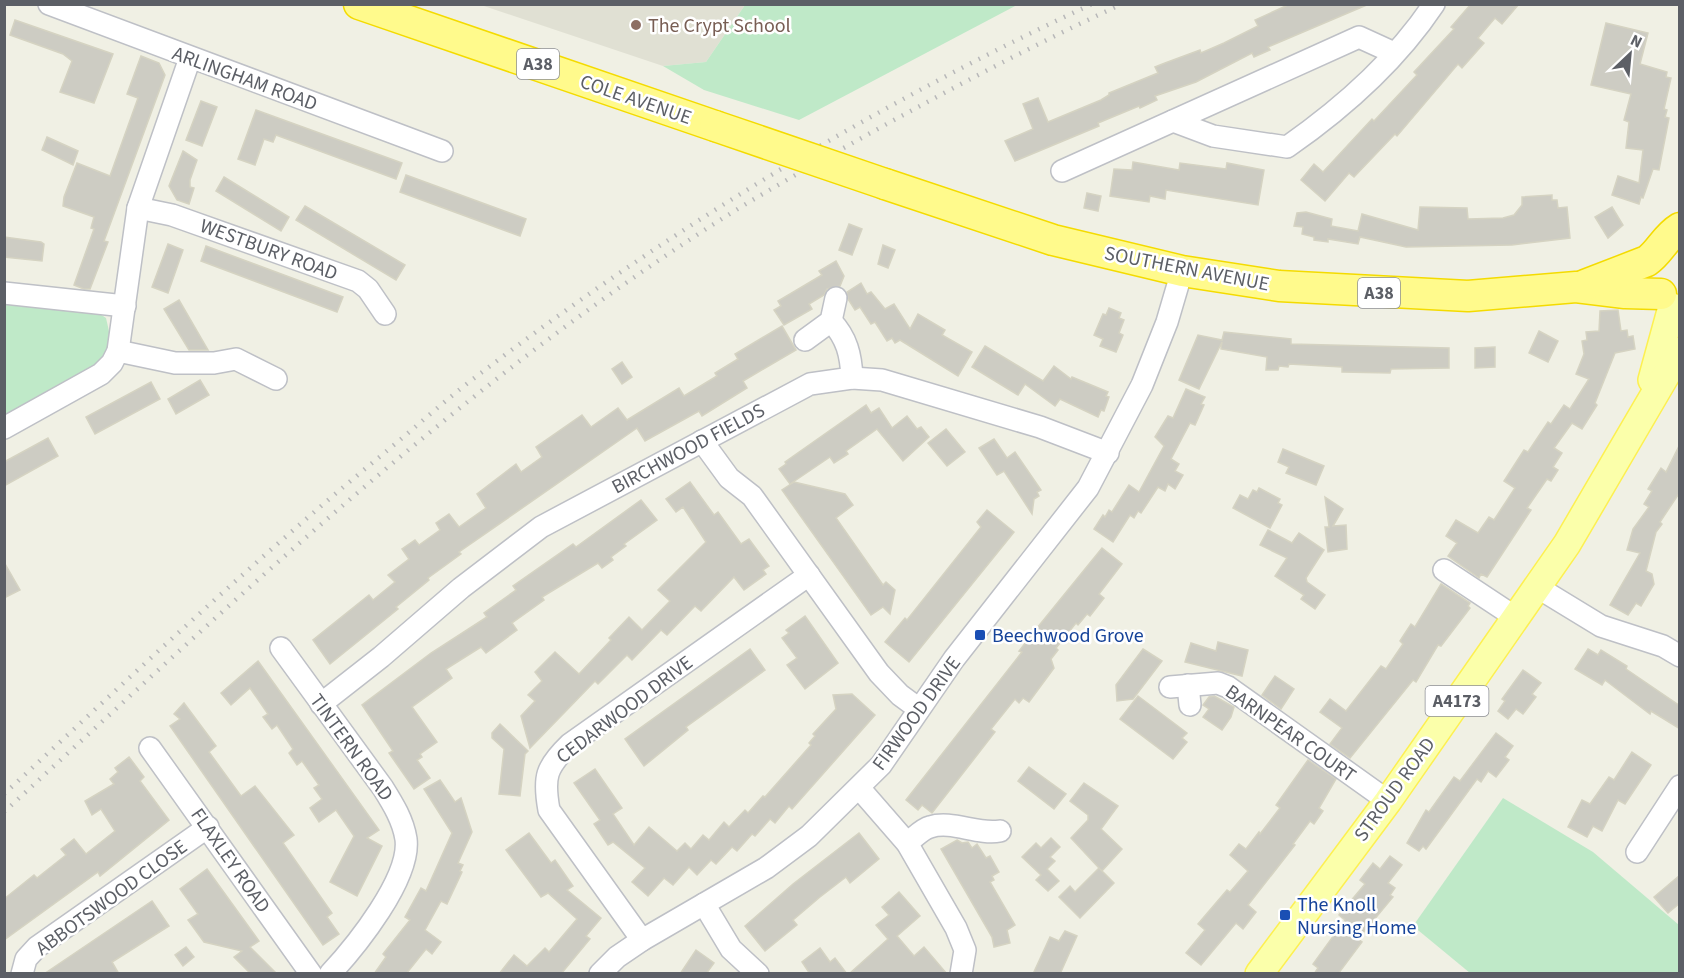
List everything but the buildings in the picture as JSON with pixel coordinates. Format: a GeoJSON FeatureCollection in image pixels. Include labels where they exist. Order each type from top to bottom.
{"type":"FeatureCollection","features":[{"type":"Feature","properties":{"kind":"highway","name":"COLE AVENUE"},"geometry":{"type":"LineString","coordinates":[[359,4],[811,159]]}},
{"type":"Feature","properties":{"kind":"highway","name":"SOUTHERN AVENUE"},"geometry":{"type":"LineString","coordinates":[[811,159],[1017,229],[1182,271],[1279,286],[1366,292],[1468,296],[1576,287]]}},
{"type":"Feature","properties":{"kind":"highway","name":"A38"},"geometry":{"type":"LineString","coordinates":[[1576,287],[1636,267],[1655,256],[1663,242],[1680,228]]}},
{"type":"Feature","properties":{"kind":"highway"},"geometry":{"type":"LineString","coordinates":[[1655,256],[1656,282],[1671,304]]}},
{"type":"Feature","properties":{"kind":"highway","name":"A38"},"geometry":{"type":"LineString","coordinates":[[1576,287],[1671,304]]}},
{"type":"Feature","properties":{"kind":"main road","name":"A4173"},"geometry":{"type":"LineString","coordinates":[[1638,418],[1655,371],[1671,304]]}},
{"type":"Feature","properties":{"kind":"main road","name":"A4173"},"geometry":{"type":"LineString","coordinates":[[1638,418],[1680,351]]}},
{"type":"Feature","properties":{"kind":"main road","name":"STROUD ROAD"},"geometry":{"type":"LineString","coordinates":[[1258,974],[1388,801],[1567,544],[1638,418]]}},
{"type":"Feature","properties":{"kind":"street","name":"ARLINGHAM ROAD"},"geometry":{"type":"LineString","coordinates":[[49,4],[442,151]]}},
{"type":"Feature","properties":{"kind":"street"},"geometry":{"type":"LineString","coordinates":[[1173,121],[1213,136],[1287,147],[1363,88],[1421,24],[1434,4]]}},
{"type":"Feature","properties":{"kind":"street"},"geometry":{"type":"LineString","coordinates":[[1062,171],[1359,37],[1394,53]]}},
{"type":"Feature","properties":{"kind":"street"},"geometry":{"type":"LineString","coordinates":[[4,428],[101,374],[115,357],[125,306],[138,208],[190,58]]}},
{"type":"Feature","properties":{"kind":"street","name":"WESTBURY ROAD"},"geometry":{"type":"LineString","coordinates":[[138,208],[172,215],[358,281],[368,289],[385,314]]}},
{"type":"Feature","properties":{"kind":"street","name":"FIRWOOD DRIVE"},"geometry":{"type":"LineString","coordinates":[[600,974],[617,957],[766,868],[801,842],[860,789],[891,752],[954,659],[1053,536],[1088,488],[1108,453],[1154,356],[1182,271]]}},
{"type":"Feature","properties":{"kind":"street"},"geometry":{"type":"LineString","coordinates":[[4,293],[125,306]]}},
{"type":"Feature","properties":{"kind":"street"},"geometry":{"type":"LineString","coordinates":[[805,340],[831,321],[836,298]]}},
{"type":"Feature","properties":{"kind":"street"},"geometry":{"type":"LineString","coordinates":[[831,321],[841,332],[851,355],[852,378]]}},
{"type":"Feature","properties":{"kind":"street"},"geometry":{"type":"LineString","coordinates":[[115,357],[175,363],[214,363],[236,359],[276,379]]}},
{"type":"Feature","properties":{"kind":"street","name":"BIRCHWOOD FIELDS"},"geometry":{"type":"LineString","coordinates":[[321,704],[381,657],[461,588],[542,527],[810,384],[852,378],[882,380],[1040,427],[1108,453]]}},
{"type":"Feature","properties":{"kind":"street"},"geometry":{"type":"LineString","coordinates":[[702,441],[729,478],[752,496],[879,673],[900,695],[919,709]]}},
{"type":"Feature","properties":{"kind":"street"},"geometry":{"type":"LineString","coordinates":[[1444,570],[1515,618]]}},
{"type":"Feature","properties":{"kind":"street","name":"CEDARWOOD DRIVE"},"geometry":{"type":"LineString","coordinates":[[651,935],[549,810],[544,785],[551,762],[570,744],[809,575]]}},
{"type":"Feature","properties":{"kind":"street"},"geometry":{"type":"LineString","coordinates":[[1537,586],[1601,626],[1663,646],[1680,656]]}},
{"type":"Feature","properties":{"kind":"street","name":"TINTERN ROAD"},"geometry":{"type":"LineString","coordinates":[[281,648],[383,788],[398,812],[406,840],[403,864],[389,892],[356,946],[330,974]]}},
{"type":"Feature","properties":{"kind":"street","name":"BARNPEAR COURT"},"geometry":{"type":"LineString","coordinates":[[1183,693],[1218,683],[1228,687],[1388,801]]}},
{"type":"Feature","properties":{"kind":"street","name":"FLAXLEY ROAD"},"geometry":{"type":"LineString","coordinates":[[150,748],[311,974]]}},
{"type":"Feature","properties":{"kind":"street"},"geometry":{"type":"LineString","coordinates":[[1634,853],[1680,786]]}},
{"type":"Feature","properties":{"kind":"street"},"geometry":{"type":"LineString","coordinates":[[860,789],[875,803],[907,843],[963,942],[965,953],[961,974]]}},
{"type":"Feature","properties":{"kind":"street"},"geometry":{"type":"LineString","coordinates":[[907,843],[928,827],[939,825],[994,832]]}},
{"type":"Feature","properties":{"kind":"street","name":"ABBOTSWOOD CLOSE"},"geometry":{"type":"LineString","coordinates":[[22,974],[26,959],[37,947],[208,827]]}},
{"type":"Feature","properties":{"kind":"street"},"geometry":{"type":"LineString","coordinates":[[704,904],[731,949],[758,974]]}},
{"type":"Feature","properties":{"kind":"shaded area","name":"The Crypt School"},"geometry":{"type":"Polygon","coordinates":[[[481,5],[745,5],[706,62],[663,66],[481,5]]]}},
{"type":"Feature","properties":{"kind":"green space"},"geometry":{"type":"Polygon","coordinates":[[[745,5],[1017,5],[799,120],[704,90],[663,66],[706,62],[745,5]]]}},
{"type":"Feature","properties":{"kind":"green space"},"geometry":{"type":"Polygon","coordinates":[[[5,299],[91,308],[106,318],[110,345],[108,355],[98,366],[5,418],[5,299]]]}},
{"type":"Feature","properties":{"kind":"green space"},"geometry":{"type":"Polygon","coordinates":[[[1503,798],[1593,852],[1679,925],[1679,973],[1470,973],[1413,926],[1503,798]]]}},
{"type":"Feature","properties":{"kind":"railway"},"geometry":{"type":"LineString","coordinates":[[4,794],[286,536],[453,395],[549,322],[623,270],[774,173],[931,84],[1092,4]]}},
{"type":"Feature","properties":{"kind":"railway"},"geometry":{"type":"LineString","coordinates":[[4,812],[340,508],[515,364],[606,297],[721,219],[808,168],[997,65],[1122,4]]}},
{"type":"Feature","properties":{"kind":"place","name":"The Crypt School"},"geometry":{"type":"Point","coordinates":[636,25]}},
{"type":"Feature","properties":{"kind":"place","name":"Beechwood Grove"},"geometry":{"type":"Point","coordinates":[980,635]}},
{"type":"Feature","properties":{"kind":"place","name":"The Knoll Nursing Home"},"geometry":{"type":"Point","coordinates":[1285,915]}}]}
